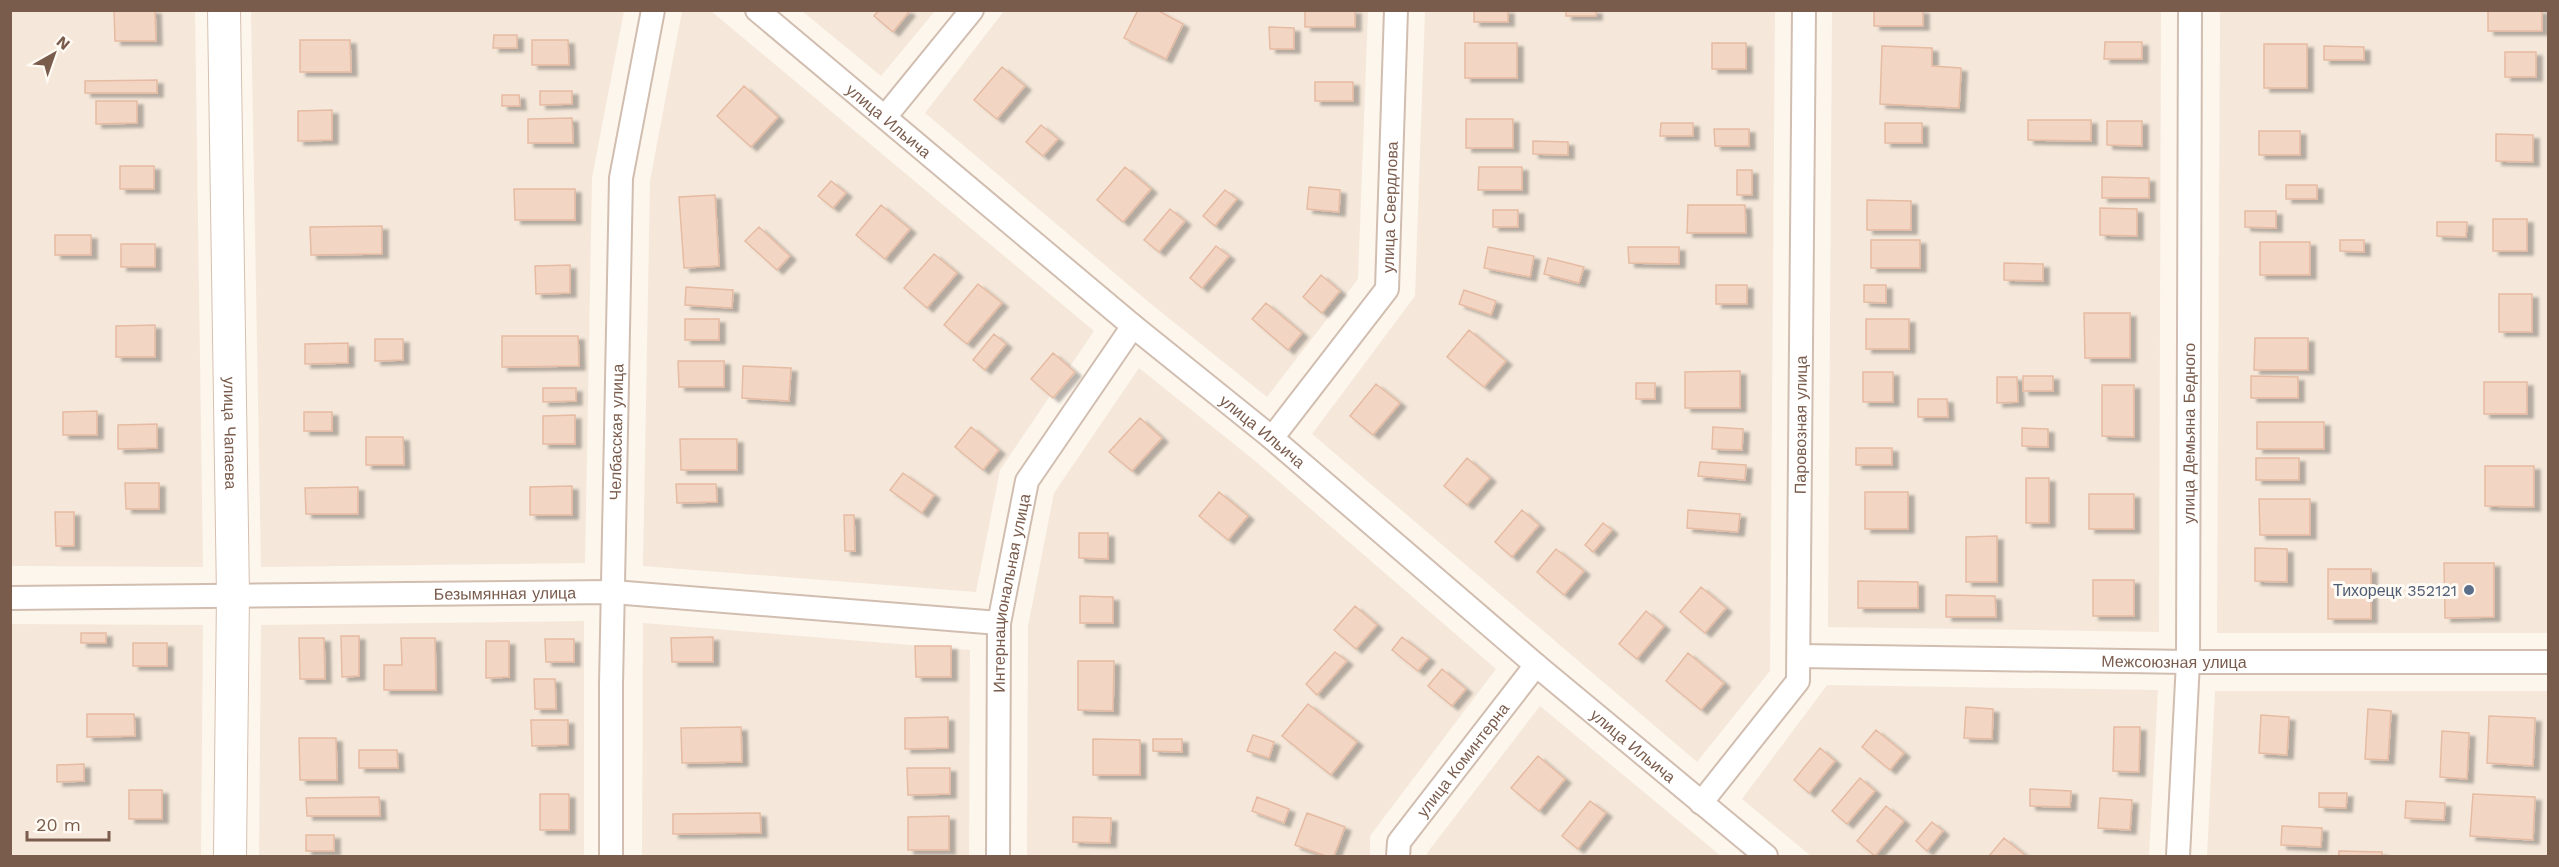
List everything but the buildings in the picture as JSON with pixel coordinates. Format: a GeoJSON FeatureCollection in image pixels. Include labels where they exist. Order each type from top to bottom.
{"type":"FeatureCollection","features":[{"type":"Feature","properties":{"kind":"main road","name":"улица Чапаева"},"geometry":{"type":"LineString","coordinates":[[224,10],[233,596],[230,856]]}},
{"type":"Feature","properties":{"kind":"street","name":"Челбасская улица"},"geometry":{"type":"LineString","coordinates":[[611,856],[621,178],[653,10]]}},
{"type":"Feature","properties":{"kind":"street","name":"улица Ильича"},"geometry":{"type":"LineString","coordinates":[[757,10],[1133,326],[1272,438],[1536,665],[1766,856]]}},
{"type":"Feature","properties":{"kind":"street"},"geometry":{"type":"LineString","coordinates":[[885,117],[972,10]]}},
{"type":"Feature","properties":{"kind":"street","name":"улица Свердлова"},"geometry":{"type":"LineString","coordinates":[[1272,438],[1387,289],[1396,10]]}},
{"type":"Feature","properties":{"kind":"street","name":"Паровозная улица"},"geometry":{"type":"LineString","coordinates":[[1701,803],[1798,681],[1804,10]]}},
{"type":"Feature","properties":{"kind":"street","name":"улица Демьяна Бедного"},"geometry":{"type":"LineString","coordinates":[[2178,856],[2188,662],[2190,10]]}},
{"type":"Feature","properties":{"kind":"street","name":"Интернациональная улица"},"geometry":{"type":"LineString","coordinates":[[998,856],[999,623],[1027,481],[1133,326]]}},
{"type":"Feature","properties":{"kind":"street","name":"Безымянная улица"},"geometry":{"type":"LineString","coordinates":[[10,598],[614,592],[999,623]]}},
{"type":"Feature","properties":{"kind":"street","name":"Межсоюзная улица"},"geometry":{"type":"LineString","coordinates":[[1799,656],[2188,662],[2548,662]]}},
{"type":"Feature","properties":{"kind":"street","name":"улица Коминтерна"},"geometry":{"type":"LineString","coordinates":[[1398,856],[1399,842],[1536,665]]}},
{"type":"Feature","properties":{"kind":"shaded area"},"geometry":{"type":"Polygon","coordinates":[[[11,11],[195,11],[203,567],[11,566],[11,11]]]}},
{"type":"Feature","properties":{"kind":"shaded area"},"geometry":{"type":"Polygon","coordinates":[[[251,11],[624,11],[592,178],[585,563],[261,567],[251,11]]]}},
{"type":"Feature","properties":{"kind":"shaded area"},"geometry":{"type":"Polygon","coordinates":[[[682,11],[711,11],[1094,331],[1000,470],[976,592],[643,566],[650,181],[682,11]]]}},
{"type":"Feature","properties":{"kind":"shaded area"},"geometry":{"type":"Polygon","coordinates":[[[802,11],[935,11],[881,76],[802,11]]]}},
{"type":"Feature","properties":{"kind":"shaded area"},"geometry":{"type":"Polygon","coordinates":[[[1004,11],[1368,11],[1358,279],[1267,397],[1151,304],[925,113],[1004,11]]]}},
{"type":"Feature","properties":{"kind":"shaded area"},"geometry":{"type":"Polygon","coordinates":[[[1425,11],[1775,11],[1770,671],[1697,762],[1312,434],[1415,296],[1425,11]]]}},
{"type":"Feature","properties":{"kind":"shaded area"},"geometry":{"type":"Polygon","coordinates":[[[1832,11],[2161,11],[2159,632],[1828,627],[1832,11]]]}},
{"type":"Feature","properties":{"kind":"shaded area"},"geometry":{"type":"Polygon","coordinates":[[[2220,11],[2548,11],[2548,633],[2217,633],[2220,11]]]}},
{"type":"Feature","properties":{"kind":"shaded area"},"geometry":{"type":"Polygon","coordinates":[[[1139,368],[1254,460],[1496,669],[1370,836],[1370,856],[1027,856],[1028,626],[1054,493],[1139,368]]]}},
{"type":"Feature","properties":{"kind":"shaded area"},"geometry":{"type":"Polygon","coordinates":[[[584,621],[584,856],[259,856],[261,625],[584,621]]]}},
{"type":"Feature","properties":{"kind":"shaded area"},"geometry":{"type":"Polygon","coordinates":[[[643,623],[970,650],[969,856],[642,856],[643,623]]]}},
{"type":"Feature","properties":{"kind":"shaded area"},"geometry":{"type":"Polygon","coordinates":[[[11,624],[203,625],[201,856],[11,856],[11,624]]]}},
{"type":"Feature","properties":{"kind":"shaded area"},"geometry":{"type":"Polygon","coordinates":[[[1827,685],[2158,690],[2149,856],[1811,856],[1742,799],[1827,685]]]}},
{"type":"Feature","properties":{"kind":"shaded area"},"geometry":{"type":"Polygon","coordinates":[[[2215,691],[2548,691],[2548,856],[2207,856],[2215,691]]]}},
{"type":"Feature","properties":{"kind":"shaded area"},"geometry":{"type":"Polygon","coordinates":[[[1540,706],[1721,856],[1427,856],[1427,853],[1540,706]]]}},
{"type":"Feature","properties":{"kind":"place","name":"Тихорецк 352121"},"geometry":{"type":"Point","coordinates":[2469,590]}}]}
